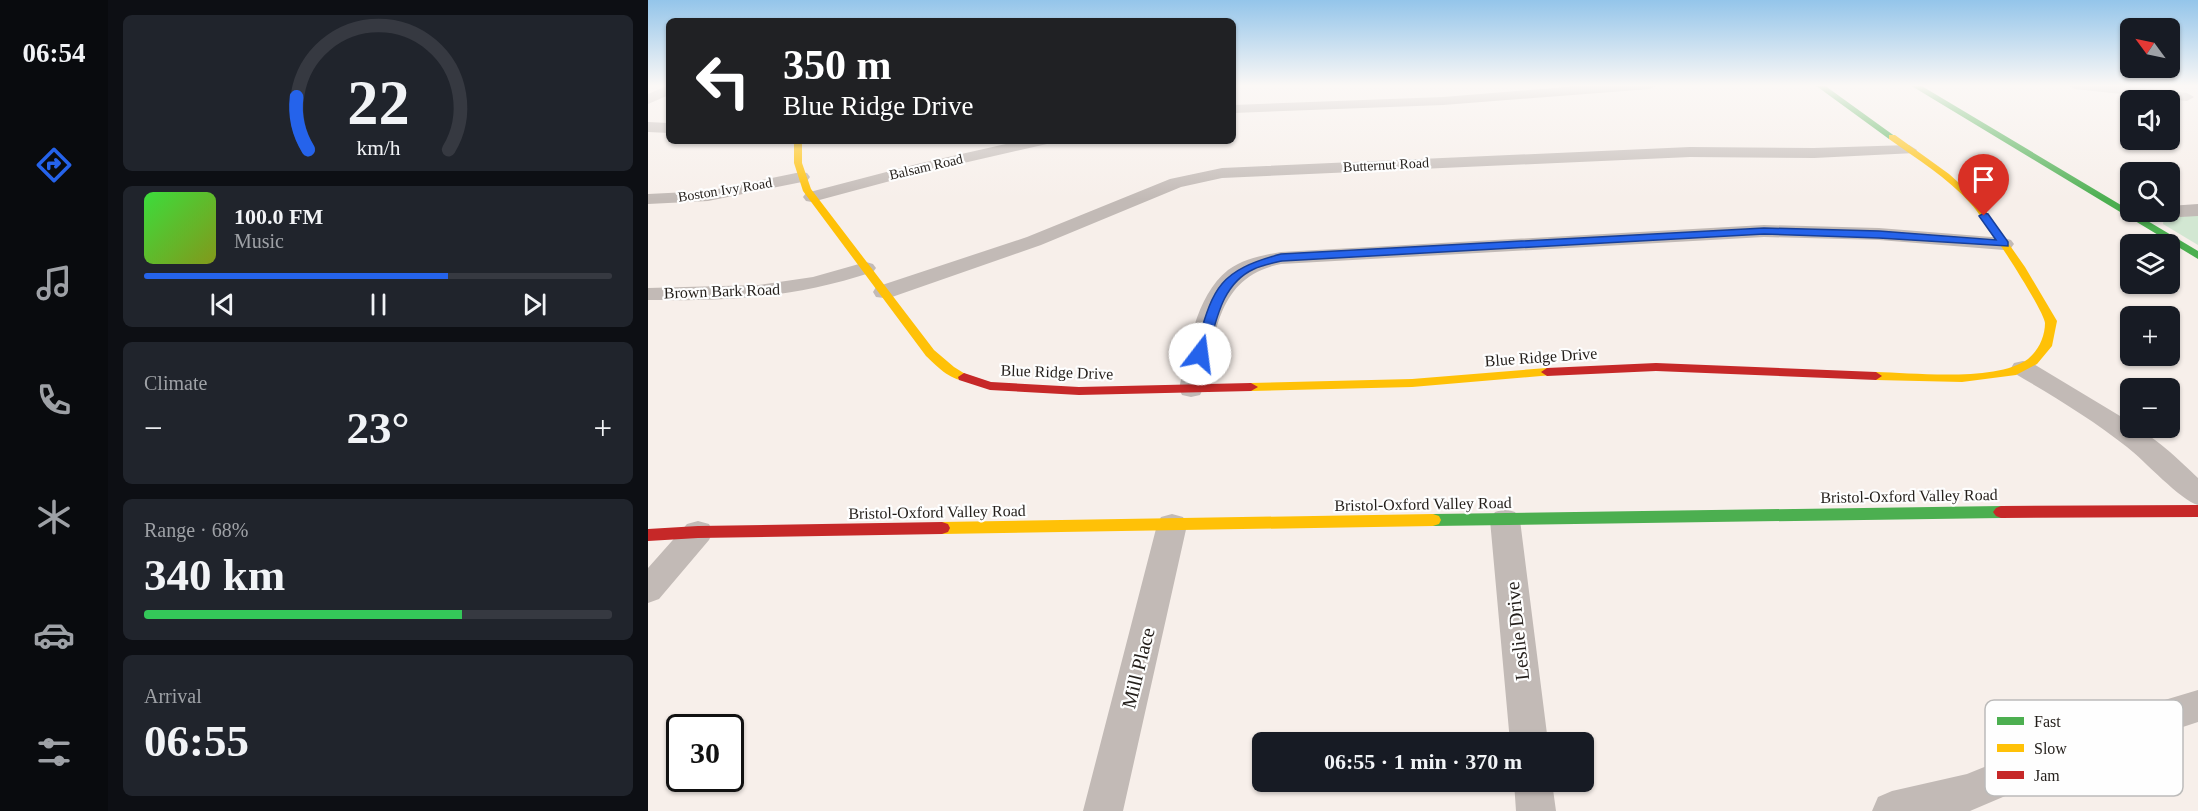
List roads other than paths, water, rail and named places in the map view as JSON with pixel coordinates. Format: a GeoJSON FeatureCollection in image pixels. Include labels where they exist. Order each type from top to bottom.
{"type":"FeatureCollection","features":[{"type":"Feature","properties":{"kind":"street"},"geometry":{"type":"LineString","coordinates":[[1871,123],[1967,193],[2043,303],[2051,321],[2048,343],[2033,361],[2023,368],[2078,398],[2137,438],[2198,495]]}},
{"type":"Feature","properties":{"kind":"street"},"geometry":{"type":"LineString","coordinates":[[1977,123],[2120,208]]}},
{"type":"Feature","properties":{"kind":"street"},"geometry":{"type":"LineString","coordinates":[[648,127],[666,128]]}},
{"type":"Feature","properties":{"kind":"street","name":"Blue Ridge Drive"},"geometry":{"type":"LineString","coordinates":[[798,144],[801,177],[812,197],[930,353],[949,370],[990,386],[1028,390],[1191,389],[1412,383],[1591,369],[1656,367],[1912,378],[1983,377],[2023,368]]}},
{"type":"Feature","properties":{"kind":"street","name":"Balsam Road"},"geometry":{"type":"LineString","coordinates":[[812,197],[917,169],[1028,144]]}},
{"type":"Feature","properties":{"kind":"street","name":"Butternut Road"},"geometry":{"type":"LineString","coordinates":[[884,292],[1034,241],[1176,183],[1222,173],[1690,152],[1814,153],[1909,150]]}},
{"type":"Feature","properties":{"kind":"street","name":"Boston Ivy Road"},"geometry":{"type":"LineString","coordinates":[[648,199],[708,196],[801,177]]}},
{"type":"Feature","properties":{"kind":"street"},"geometry":{"type":"LineString","coordinates":[[2180,211],[2198,210]]}},
{"type":"Feature","properties":{"kind":"street"},"geometry":{"type":"LineString","coordinates":[[2143,222],[2198,256]]}},
{"type":"Feature","properties":{"kind":"street"},"geometry":{"type":"LineString","coordinates":[[1191,389],[1210,319],[1226,284],[1250,267],[1281,258],[1764,231],[1879,234],[2004,244]]}},
{"type":"Feature","properties":{"kind":"street","name":"Brown Bark Road"},"geometry":{"type":"LineString","coordinates":[[648,294],[720,295],[785,289],[833,279],[866,268]]}},
{"type":"Feature","properties":{"kind":"street","name":"Bristol-Oxford Valley Road"},"geometry":{"type":"LineString","coordinates":[[648,535],[698,532],[1938,512],[2198,511]]}},
{"type":"Feature","properties":{"kind":"street","name":"Leslie Drive"},"geometry":{"type":"LineString","coordinates":[[1505,520],[1528,732]]}},
{"type":"Feature","properties":{"kind":"street","name":"Mill Place"},"geometry":{"type":"LineString","coordinates":[[1103,811],[1172,525]]}},
{"type":"Feature","properties":{"kind":"street"},"geometry":{"type":"LineString","coordinates":[[648,590],[698,532]]}},
{"type":"Feature","properties":{"kind":"street"},"geometry":{"type":"LineString","coordinates":[[2183,711],[2198,706]]}},
{"type":"Feature","properties":{"kind":"street"},"geometry":{"type":"LineString","coordinates":[[1892,811],[1967,793],[1985,785]]}},
{"type":"Feature","properties":{"kind":"street"},"geometry":{"type":"LineString","coordinates":[[1534,792],[1536,811]]}}]}
